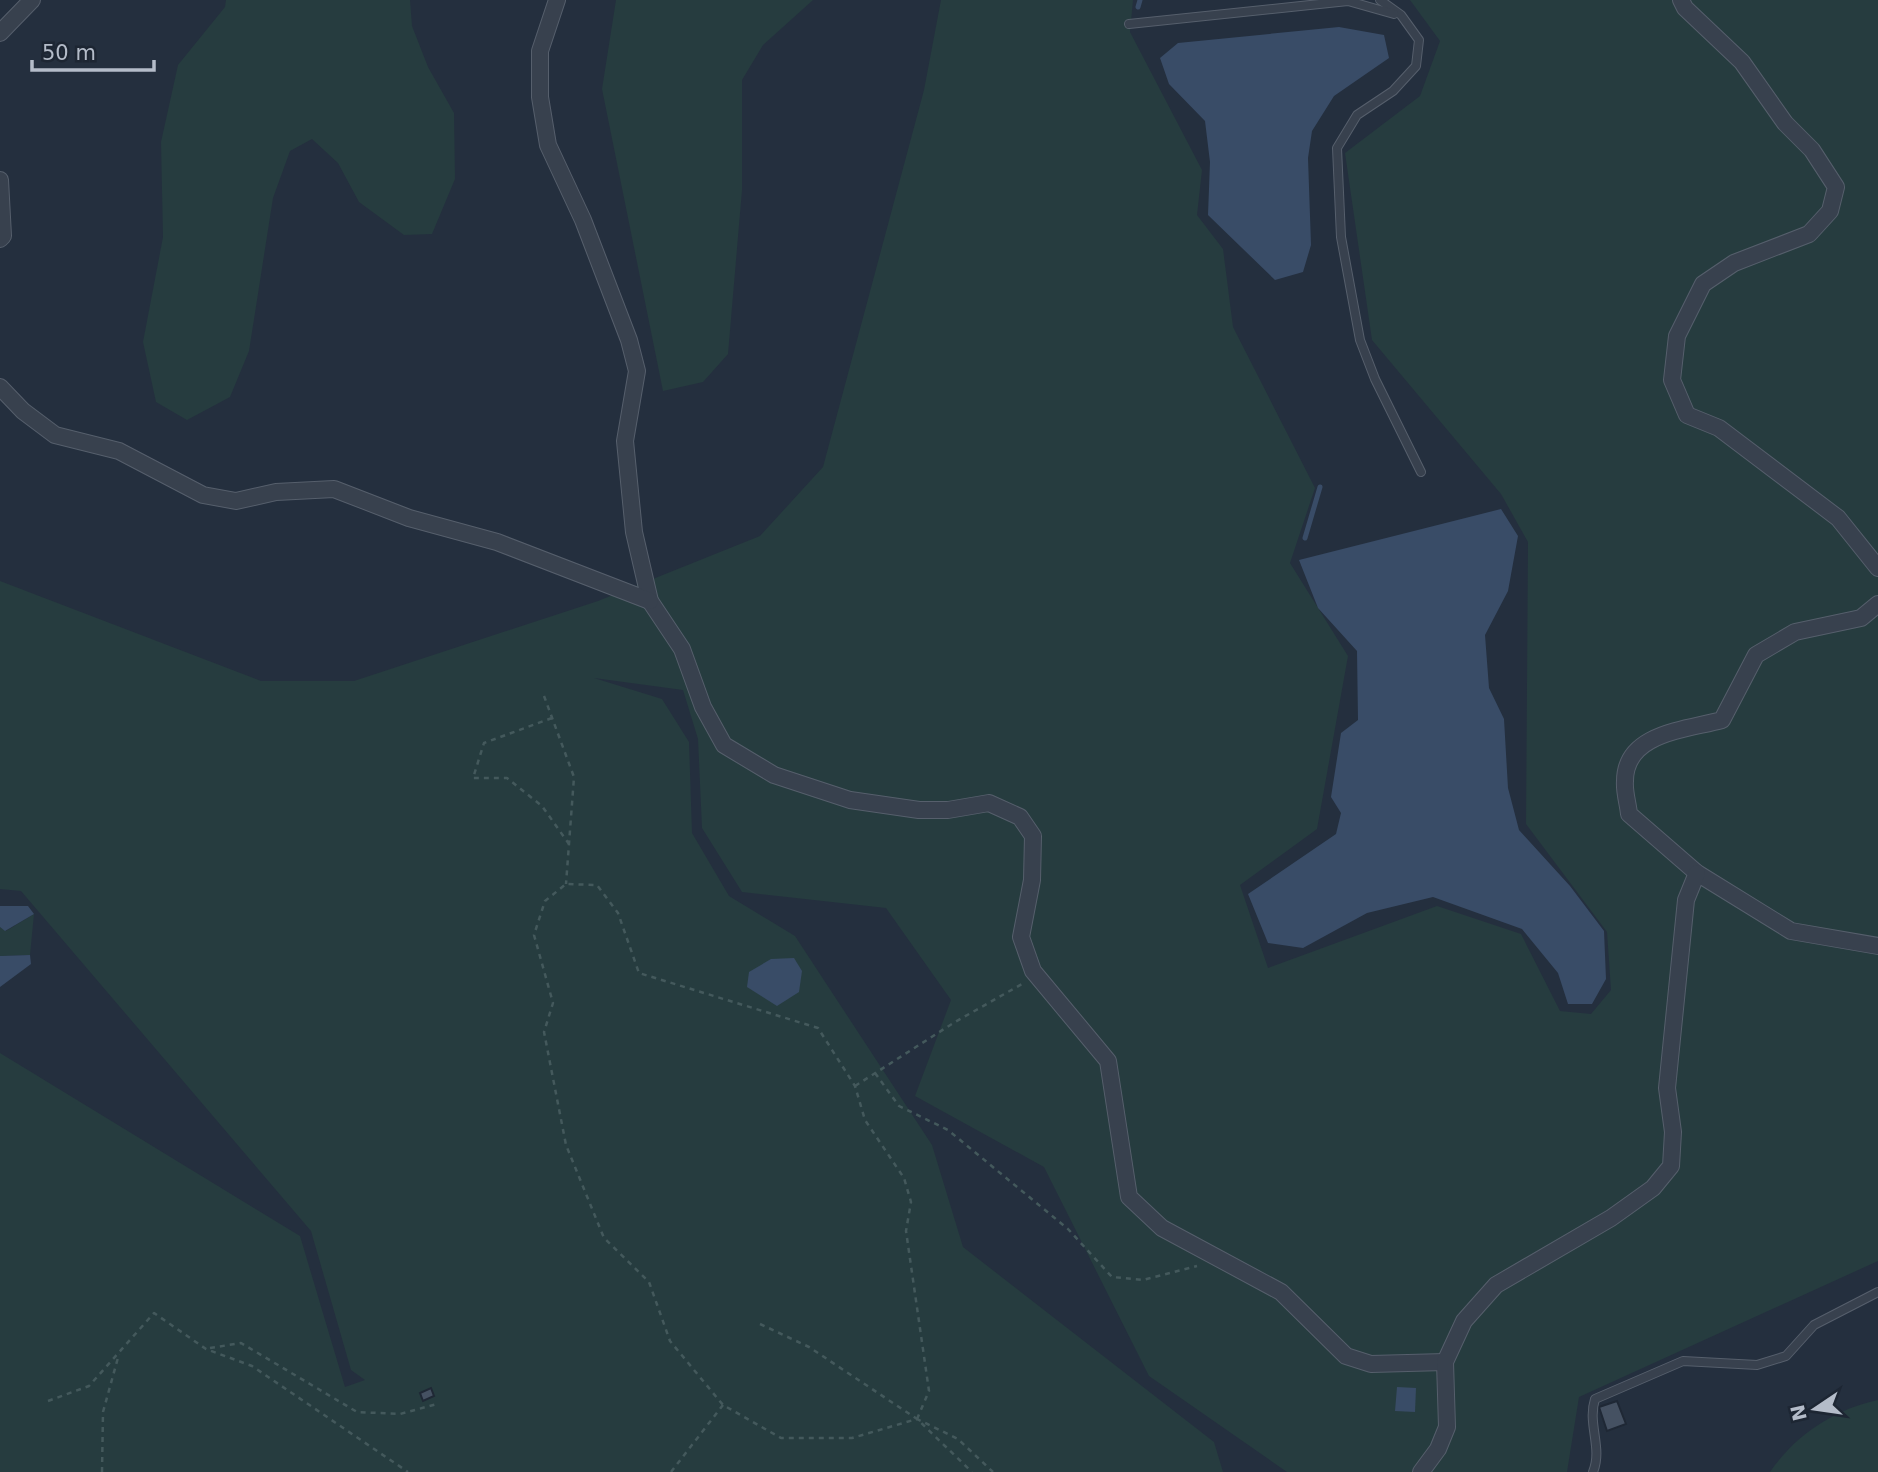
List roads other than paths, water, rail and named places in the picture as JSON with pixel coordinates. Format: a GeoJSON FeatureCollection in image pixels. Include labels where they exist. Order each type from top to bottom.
{"type":"FeatureCollection","features":[{"type":"Feature","properties":{"kind":"street"},"geometry":{"type":"LineString","coordinates":[[0,33],[32,0]]}},
{"type":"Feature","properties":{"kind":"street"},"geometry":{"type":"LineString","coordinates":[[557,0],[540,51],[540,97],[548,145],[583,220],[629,340],[637,371],[625,441],[634,532],[650,601],[682,649],[703,706],[724,745],[774,775],[850,800],[919,810],[948,810],[989,803],[1020,817],[1033,836],[1032,880],[1021,937],[1033,971],[1108,1061],[1129,1197],[1162,1228],[1281,1292],[1346,1356],[1371,1364],[1445,1362]]}},
{"type":"Feature","properties":{"kind":"street"},"geometry":{"type":"LineString","coordinates":[[1681,0],[1685,8],[1742,62],[1785,123],[1812,150],[1836,187],[1830,211],[1809,234],[1734,263],[1703,284],[1677,336],[1672,380],[1688,415],[1719,428],[1838,518],[1878,568]]}},
{"type":"Feature","properties":{"kind":"street"},"geometry":{"type":"LineString","coordinates":[[0,180],[3,236],[0,239]]}},
{"type":"Feature","properties":{"kind":"street"},"geometry":{"type":"LineString","coordinates":[[0,387],[23,411],[55,435],[119,451],[203,495],[236,501],[276,492],[334,489],[409,518],[497,542],[650,601]]}},
{"type":"Feature","properties":{"kind":"street"},"geometry":{"type":"LineString","coordinates":[[1878,604],[1861,618],[1795,632],[1756,656],[1722,720],[1647,740],[1630,757],[1625,780],[1629,814],[1697,873],[1791,931],[1878,946]]}},
{"type":"Feature","properties":{"kind":"street"},"geometry":{"type":"LineString","coordinates":[[1422,1472],[1438,1449],[1447,1427],[1445,1362],[1464,1321],[1496,1285],[1611,1219],[1653,1188],[1671,1166],[1673,1132],[1667,1088],[1686,900],[1697,873]]}},
{"type":"Feature","properties":{"kind":"lane"},"geometry":{"type":"LineString","coordinates":[[1380,0],[1401,15],[1419,40],[1416,66],[1393,91],[1356,114],[1337,148],[1341,237],[1360,340],[1375,379],[1421,472]]}},
{"type":"Feature","properties":{"kind":"lane"},"geometry":{"type":"LineString","coordinates":[[1129,24],[1348,1],[1401,15]]}},
{"type":"Feature","properties":{"kind":"lane"},"geometry":{"type":"LineString","coordinates":[[1593,1472],[1598,1459],[1591,1413],[1595,1399],[1683,1361],[1757,1365],[1786,1356],[1814,1325],[1878,1293]]}},
{"type":"Feature","properties":{"kind":"water"},"geometry":{"type":"Polygon","coordinates":[[[1339,27],[1384,35],[1389,58],[1334,96],[1312,131],[1308,158],[1311,245],[1303,272],[1275,280],[1208,215],[1210,162],[1205,121],[1169,84],[1160,58],[1178,43],[1339,27]]]}},
{"type":"Feature","properties":{"kind":"water"},"geometry":{"type":"Polygon","coordinates":[[[1501,509],[1518,536],[1508,591],[1485,635],[1489,688],[1504,719],[1508,788],[1519,830],[1570,886],[1604,931],[1606,979],[1592,1004],[1568,1004],[1558,973],[1522,929],[1433,897],[1367,913],[1303,948],[1268,943],[1248,894],[1336,834],[1341,813],[1331,797],[1341,733],[1358,720],[1357,651],[1318,608],[1299,560],[1501,509]]]}},
{"type":"Feature","properties":{"kind":"water"},"geometry":{"type":"Polygon","coordinates":[[[0,906],[28,906],[34,914],[5,931],[0,927],[0,906]]]}},
{"type":"Feature","properties":{"kind":"water"},"geometry":{"type":"Polygon","coordinates":[[[30,955],[31,964],[0,987],[0,956],[30,955]]]}},
{"type":"Feature","properties":{"kind":"water"},"geometry":{"type":"Polygon","coordinates":[[[794,958],[802,971],[799,992],[777,1006],[747,987],[749,972],[771,959],[794,958]]]}},
{"type":"Feature","properties":{"kind":"water"},"geometry":{"type":"Polygon","coordinates":[[[1397,1387],[1416,1388],[1415,1412],[1395,1411],[1397,1387]]]}},
{"type":"Feature","properties":{"kind":"waterway"},"geometry":{"type":"LineString","coordinates":[[1138,7],[1140,0]]}},
{"type":"Feature","properties":{"kind":"waterway"},"geometry":{"type":"LineString","coordinates":[[1305,538],[1320,487]]}}]}
